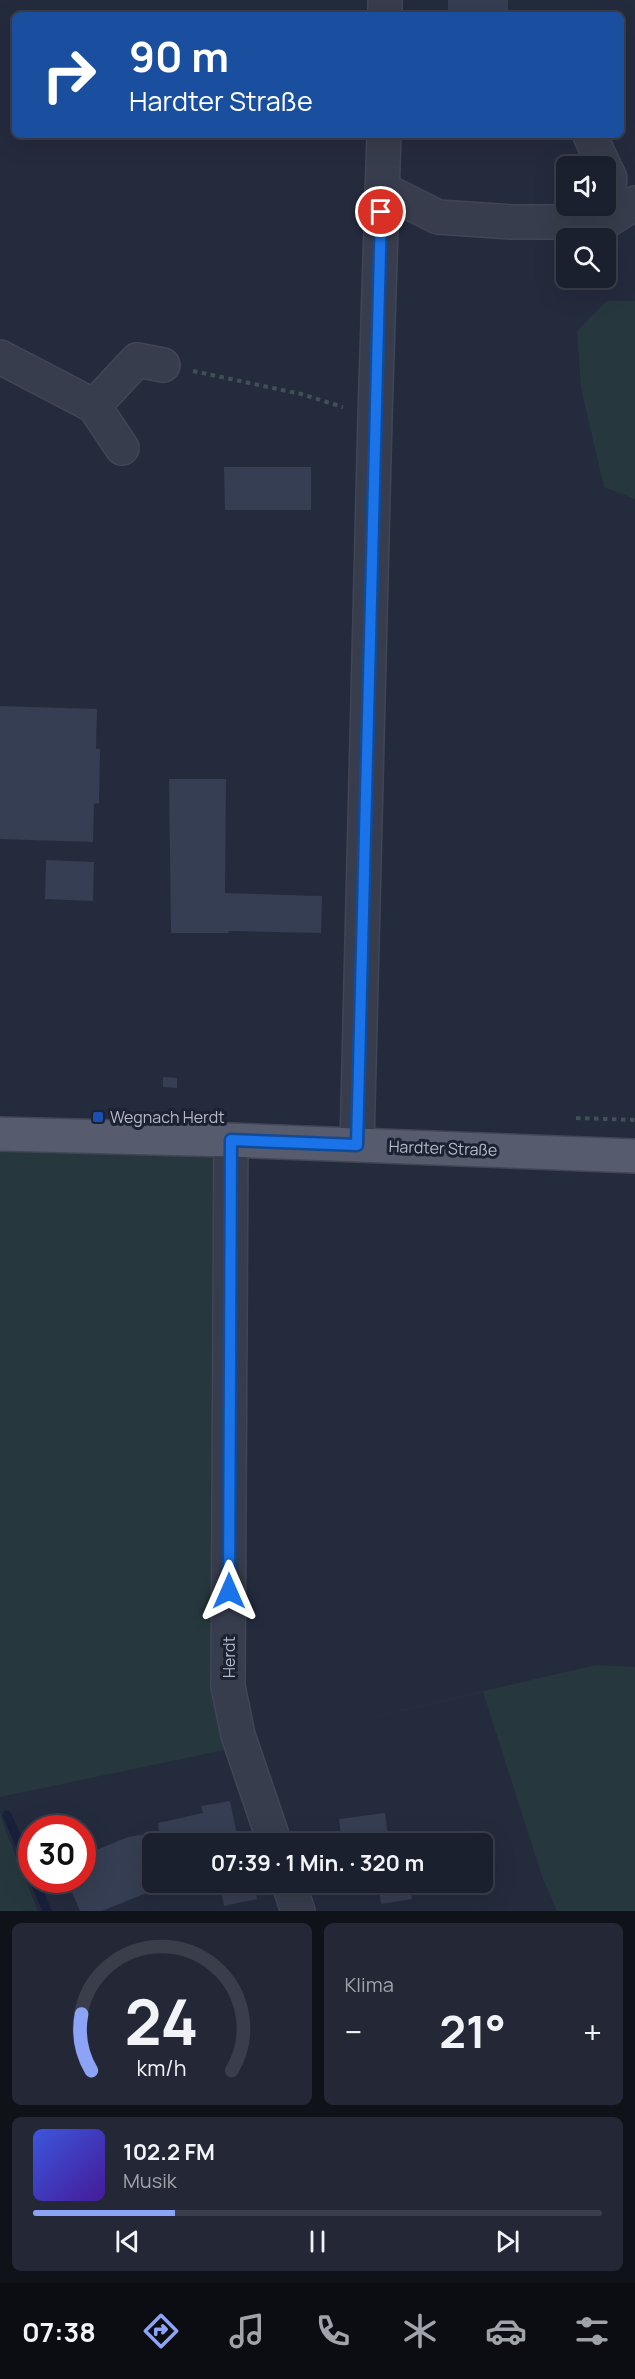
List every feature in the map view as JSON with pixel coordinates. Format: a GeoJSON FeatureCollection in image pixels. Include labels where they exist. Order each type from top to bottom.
{"type":"FeatureCollection","features":[{"type":"Feature","properties":{"kind":"main road","name":"Hardter Straße"},"geometry":{"type":"LineString","coordinates":[[0,1134],[231,1140],[635,1156]]}},
{"type":"Feature","properties":{"kind":"street"},"geometry":{"type":"LineString","coordinates":[[357,1145],[384,138]]}},
{"type":"Feature","properties":{"kind":"street"},"geometry":{"type":"LineString","coordinates":[[593,138],[603,156]]}},
{"type":"Feature","properties":{"kind":"street"},"geometry":{"type":"LineString","coordinates":[[382,189],[438,217],[512,222],[604,222],[635,203]]}},
{"type":"Feature","properties":{"kind":"street"},"geometry":{"type":"LineString","coordinates":[[604,222],[605,216]]}},
{"type":"Feature","properties":{"kind":"street"},"geometry":{"type":"LineString","coordinates":[[0,357],[94,406],[122,448]]}},
{"type":"Feature","properties":{"kind":"street"},"geometry":{"type":"LineString","coordinates":[[94,406],[138,360],[163,365]]}},
{"type":"Feature","properties":{"kind":"street","name":"Herdt"},"geometry":{"type":"LineString","coordinates":[[231,1140],[228,1686],[238,1735],[271,1833]]}},
{"type":"Feature","properties":{"kind":"street"},"geometry":{"type":"LineString","coordinates":[[292,1893],[298,1911]]}},
{"type":"Feature","properties":{"kind":"path"},"geometry":{"type":"LineString","coordinates":[[163,365],[301,394],[375,416]]}},
{"type":"Feature","properties":{"kind":"shaded area"},"geometry":{"type":"Polygon","coordinates":[[[607,301],[635,301],[635,499],[604,487],[581,388],[577,331],[607,301]]]}},
{"type":"Feature","properties":{"kind":"shaded area"},"geometry":{"type":"Polygon","coordinates":[[[0,1134],[231,1140],[229,1749],[0,1797],[0,1134]]]}},
{"type":"Feature","properties":{"kind":"shaded area"},"geometry":{"type":"Polygon","coordinates":[[[596,1665],[635,1667],[635,1911],[557,1911],[542,1876],[483,1692],[258,1744],[596,1665]]]}},
{"type":"Feature","properties":{"kind":"shaded area"},"geometry":{"type":"Polygon","coordinates":[[[0,1812],[18,1861],[18,1893],[31,1893],[38,1911],[0,1911],[0,1812]]]}},
{"type":"Feature","properties":{"kind":"building"},"geometry":{"type":"Polygon","coordinates":[[[448,0],[508,0],[508,12],[448,12],[448,0]]]}},
{"type":"Feature","properties":{"kind":"building"},"geometry":{"type":"Polygon","coordinates":[[[224,467],[311,467],[311,510],[225,510],[224,467]]]}},
{"type":"Feature","properties":{"kind":"building"},"geometry":{"type":"Polygon","coordinates":[[[0,706],[97,709],[96,749],[100,749],[99,803],[94,804],[93,842],[0,839],[0,706]]]}},
{"type":"Feature","properties":{"kind":"building"},"geometry":{"type":"Polygon","coordinates":[[[169,779],[226,779],[225,893],[322,896],[321,933],[229,931],[228,933],[171,933],[169,779]]]}},
{"type":"Feature","properties":{"kind":"building"},"geometry":{"type":"Polygon","coordinates":[[[46,860],[94,862],[93,901],[45,899],[46,860]]]}},
{"type":"Feature","properties":{"kind":"building"},"geometry":{"type":"Polygon","coordinates":[[[163,1077],[177,1078],[177,1088],[163,1087],[163,1077]]]}},
{"type":"Feature","properties":{"kind":"building"},"geometry":{"type":"Polygon","coordinates":[[[230,1801],[237,1833],[153,1833],[159,1832],[158,1823],[203,1813],[201,1806],[230,1801]]]}},
{"type":"Feature","properties":{"kind":"building"},"geometry":{"type":"Polygon","coordinates":[[[385,1813],[388,1833],[341,1833],[339,1819],[385,1813]]]}},
{"type":"Feature","properties":{"kind":"building"},"geometry":{"type":"Polygon","coordinates":[[[142,1835],[142,1893],[146,1893],[102,1911],[80,1911],[72,1893],[96,1893],[96,1850],[128,1837],[142,1835]]]}},
{"type":"Feature","properties":{"kind":"building"},"geometry":{"type":"Polygon","coordinates":[[[221,1893],[256,1893],[257,1899],[224,1906],[221,1893]]]}},
{"type":"Feature","properties":{"kind":"building"},"geometry":{"type":"Polygon","coordinates":[[[380,1893],[411,1893],[412,1899],[381,1904],[380,1893]]]}},
{"type":"Feature","properties":{"kind":"waterway"},"geometry":{"type":"LineString","coordinates":[[7,1815],[18,1841]]}},
{"type":"Feature","properties":{"kind":"waterway"},"geometry":{"type":"LineString","coordinates":[[39,1893],[47,1911]]}},
{"type":"Feature","properties":{"kind":"place","name":"Wegnach Herdt"},"geometry":{"type":"Point","coordinates":[98,1117]}},
{"type":"Feature","properties":{"kind":"route"},"geometry":{"type":"LineString","coordinates":[[229,1591],[231,1140],[357,1145],[381,212]]}}]}
